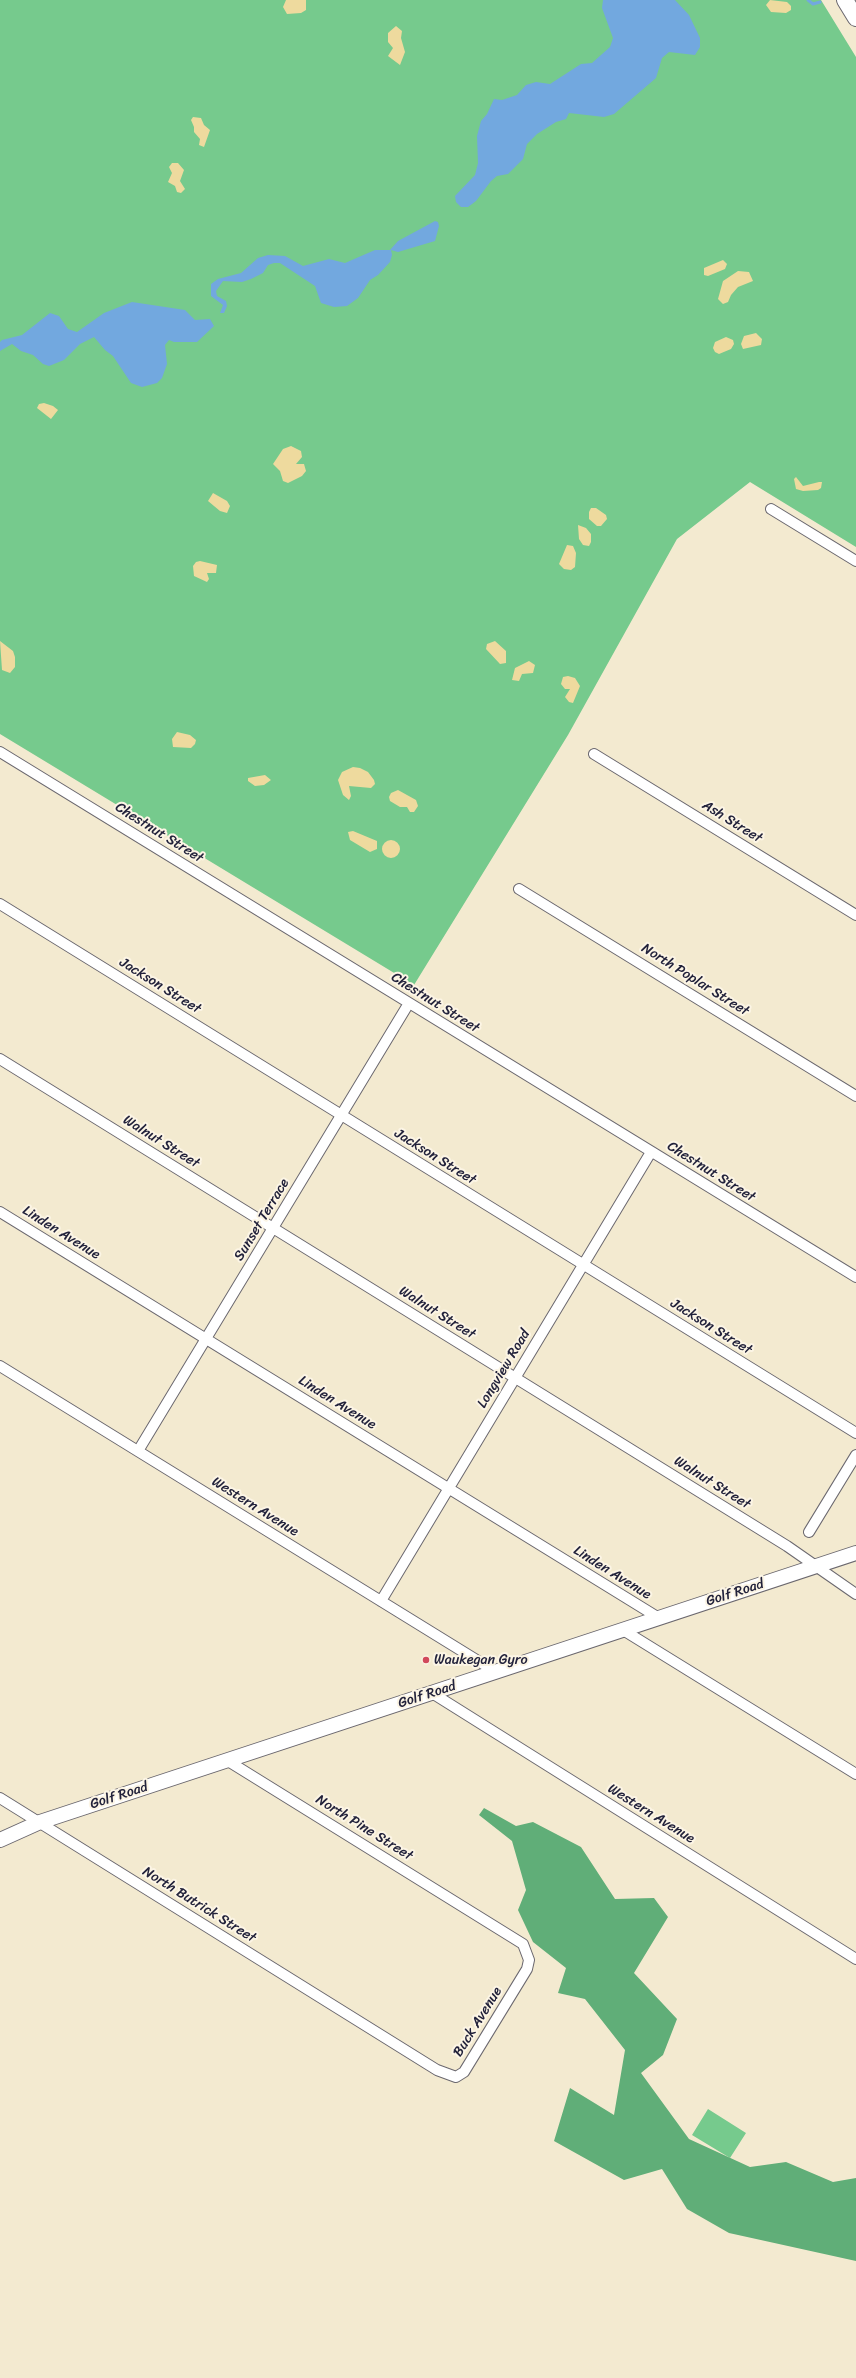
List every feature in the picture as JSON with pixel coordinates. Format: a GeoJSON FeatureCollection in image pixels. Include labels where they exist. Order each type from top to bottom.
{"type":"FeatureCollection","features":[{"type":"Feature","properties":{"kind":"main road"},"geometry":{"type":"LineString","coordinates":[[845,0],[856,18]]}},
{"type":"Feature","properties":{"kind":"street"},"geometry":{"type":"LineString","coordinates":[[771,509],[856,561]]}},
{"type":"Feature","properties":{"kind":"street","name":"Chestnut Street"},"geometry":{"type":"LineString","coordinates":[[0,752],[856,1277]]}},
{"type":"Feature","properties":{"kind":"street","name":"Ash Street"},"geometry":{"type":"LineString","coordinates":[[594,754],[856,915]]}},
{"type":"Feature","properties":{"kind":"street","name":"North Poplar Street"},"geometry":{"type":"LineString","coordinates":[[519,889],[856,1096]]}},
{"type":"Feature","properties":{"kind":"street","name":"Jackson Street"},"geometry":{"type":"LineString","coordinates":[[0,904],[856,1433]]}},
{"type":"Feature","properties":{"kind":"street","name":"Sunset Terrace"},"geometry":{"type":"LineString","coordinates":[[138,1452],[409,1003]]}},
{"type":"Feature","properties":{"kind":"street","name":"Walnut Street"},"geometry":{"type":"LineString","coordinates":[[0,1059],[787,1546],[856,1594]]}},
{"type":"Feature","properties":{"kind":"street","name":"Longview Road"},"geometry":{"type":"LineString","coordinates":[[381,1601],[651,1152]]}},
{"type":"Feature","properties":{"kind":"street","name":"Linden Avenue"},"geometry":{"type":"LineString","coordinates":[[0,1212],[659,1618]]}},
{"type":"Feature","properties":{"kind":"street","name":"Western Avenue"},"geometry":{"type":"LineString","coordinates":[[0,1366],[496,1672]]}},
{"type":"Feature","properties":{"kind":"street"},"geometry":{"type":"LineString","coordinates":[[809,1532],[856,1455]]}},
{"type":"Feature","properties":{"kind":"street","name":"Golf Road"},"geometry":{"type":"LineString","coordinates":[[0,1840],[40,1822],[856,1553]]}},
{"type":"Feature","properties":{"kind":"street"},"geometry":{"type":"LineString","coordinates":[[622,1630],[856,1774]]}},
{"type":"Feature","properties":{"kind":"street","name":"Western Avenue"},"geometry":{"type":"LineString","coordinates":[[432,1693],[856,1959]]}},
{"type":"Feature","properties":{"kind":"street","name":"North Pine Street"},"geometry":{"type":"LineString","coordinates":[[228,1761],[484,1920]]}},
{"type":"Feature","properties":{"kind":"street","name":"North Butrick Street"},"geometry":{"type":"LineString","coordinates":[[0,1798],[383,2037]]}},
{"type":"Feature","properties":{"kind":"street","name":"Buck Avenue"},"geometry":{"type":"LineString","coordinates":[[383,2037],[449,2076],[456,2077],[464,2072],[527,1970],[529,1960],[524,1944],[484,1920]]}},
{"type":"Feature","properties":{"kind":"green space"},"geometry":{"type":"Polygon","coordinates":[[[0,0],[821,0],[856,57],[856,547],[750,482],[677,539],[568,735],[414,985],[0,734],[0,0]]]}},
{"type":"Feature","properties":{"kind":"green space"},"geometry":{"type":"Polygon","coordinates":[[[484,1808],[516,1826],[533,1822],[581,1847],[615,1899],[654,1898],[668,1917],[634,1973],[677,2019],[663,2055],[641,2073],[689,2139],[750,2167],[786,2162],[833,2182],[856,2178],[856,2261],[729,2233],[687,2209],[662,2169],[624,2180],[554,2141],[570,2088],[614,2115],[625,2050],[585,1999],[558,1993],[566,1968],[533,1942],[518,1910],[526,1890],[512,1841],[479,1815],[484,1808]]]}},
{"type":"Feature","properties":{"kind":"green space"},"geometry":{"type":"Polygon","coordinates":[[[708,2109],[746,2133],[730,2158],[692,2135],[708,2109]]]}},
{"type":"Feature","properties":{"kind":"sand"},"geometry":{"type":"Polygon","coordinates":[[[286,0],[306,0],[306,10],[301,13],[287,14],[283,7],[286,0]]]}},
{"type":"Feature","properties":{"kind":"sand"},"geometry":{"type":"Polygon","coordinates":[[[770,0],[787,2],[791,6],[791,10],[786,13],[771,12],[766,5],[770,0]]]}},
{"type":"Feature","properties":{"kind":"sand"},"geometry":{"type":"Polygon","coordinates":[[[396,26],[402,31],[401,38],[405,52],[400,65],[388,56],[393,48],[388,42],[388,33],[396,26]]]}},
{"type":"Feature","properties":{"kind":"sand"},"geometry":{"type":"Polygon","coordinates":[[[193,117],[201,118],[204,125],[210,130],[204,147],[199,145],[200,139],[194,132],[194,127],[191,120],[193,117]]]}},
{"type":"Feature","properties":{"kind":"sand"},"geometry":{"type":"Polygon","coordinates":[[[172,163],[178,163],[184,170],[180,181],[185,189],[181,193],[177,192],[175,186],[168,182],[172,173],[169,167],[172,163]]]}},
{"type":"Feature","properties":{"kind":"sand"},"geometry":{"type":"Polygon","coordinates":[[[723,260],[727,264],[725,269],[708,276],[704,275],[704,268],[723,260]]]}},
{"type":"Feature","properties":{"kind":"sand"},"geometry":{"type":"Polygon","coordinates":[[[738,271],[749,272],[753,281],[738,287],[731,295],[728,302],[723,304],[718,299],[723,281],[738,271]]]}},
{"type":"Feature","properties":{"kind":"sand"},"geometry":{"type":"Polygon","coordinates":[[[756,333],[762,339],[761,345],[743,349],[741,344],[744,336],[756,333]]]}},
{"type":"Feature","properties":{"kind":"sand"},"geometry":{"type":"Polygon","coordinates":[[[726,337],[733,340],[734,344],[731,349],[719,354],[715,352],[713,348],[715,342],[726,337]]]}},
{"type":"Feature","properties":{"kind":"sand"},"geometry":{"type":"Polygon","coordinates":[[[44,403],[53,406],[58,410],[51,419],[37,408],[39,404],[44,403]]]}},
{"type":"Feature","properties":{"kind":"sand"},"geometry":{"type":"Polygon","coordinates":[[[291,446],[301,451],[302,457],[296,464],[304,464],[306,471],[302,476],[288,483],[283,481],[280,471],[273,464],[283,449],[291,446]]]}},
{"type":"Feature","properties":{"kind":"sand"},"geometry":{"type":"Polygon","coordinates":[[[796,477],[803,486],[822,482],[821,488],[818,490],[803,491],[796,489],[794,479],[796,477]]]}},
{"type":"Feature","properties":{"kind":"sand"},"geometry":{"type":"Polygon","coordinates":[[[213,493],[227,501],[230,506],[227,513],[220,511],[208,501],[213,493]]]}},
{"type":"Feature","properties":{"kind":"sand"},"geometry":{"type":"Polygon","coordinates":[[[591,508],[596,508],[606,515],[607,519],[601,526],[597,526],[589,519],[589,512],[591,508]]]}},
{"type":"Feature","properties":{"kind":"sand"},"geometry":{"type":"Polygon","coordinates":[[[578,525],[586,528],[591,534],[591,542],[589,546],[583,545],[579,539],[578,525]]]}},
{"type":"Feature","properties":{"kind":"sand"},"geometry":{"type":"Polygon","coordinates":[[[567,545],[573,546],[576,553],[575,567],[571,570],[564,569],[559,564],[567,545]]]}},
{"type":"Feature","properties":{"kind":"sand"},"geometry":{"type":"Polygon","coordinates":[[[200,561],[217,565],[216,573],[207,573],[209,579],[207,582],[194,576],[193,566],[196,562],[200,561]]]}},
{"type":"Feature","properties":{"kind":"sand"},"geometry":{"type":"Polygon","coordinates":[[[0,641],[13,651],[15,657],[15,667],[10,673],[2,670],[0,641]]]}},
{"type":"Feature","properties":{"kind":"sand"},"geometry":{"type":"Polygon","coordinates":[[[495,641],[506,651],[506,663],[500,664],[486,649],[487,644],[495,641]]]}},
{"type":"Feature","properties":{"kind":"sand"},"geometry":{"type":"Polygon","coordinates":[[[529,661],[535,665],[533,673],[522,674],[519,681],[512,680],[515,668],[529,661]]]}},
{"type":"Feature","properties":{"kind":"sand"},"geometry":{"type":"Polygon","coordinates":[[[568,676],[575,678],[580,686],[573,703],[569,702],[565,697],[570,689],[565,689],[561,684],[563,677],[568,676]]]}},
{"type":"Feature","properties":{"kind":"sand"},"geometry":{"type":"Polygon","coordinates":[[[177,732],[190,735],[196,740],[195,744],[191,748],[173,747],[172,739],[177,732]]]}},
{"type":"Feature","properties":{"kind":"sand"},"geometry":{"type":"Polygon","coordinates":[[[353,767],[360,768],[368,772],[375,784],[371,788],[349,786],[351,796],[349,800],[343,795],[338,780],[342,772],[353,767]]]}},
{"type":"Feature","properties":{"kind":"sand"},"geometry":{"type":"Polygon","coordinates":[[[265,775],[271,780],[264,785],[255,786],[248,781],[248,778],[265,775]]]}},
{"type":"Feature","properties":{"kind":"sand"},"geometry":{"type":"Polygon","coordinates":[[[398,790],[416,800],[418,806],[414,812],[410,812],[407,807],[400,807],[390,801],[389,797],[391,793],[398,790]]]}},
{"type":"Feature","properties":{"kind":"sand"},"geometry":{"type":"Polygon","coordinates":[[[353,831],[377,841],[377,849],[370,852],[350,840],[348,832],[353,831]]]}},
{"type":"Feature","properties":{"kind":"sand"},"geometry":{"type":"Polygon","coordinates":[[[391,840],[397,843],[400,849],[397,855],[391,858],[385,855],[382,849],[385,843],[391,840]]]}},
{"type":"Feature","properties":{"kind":"water"},"geometry":{"type":"Polygon","coordinates":[[[603,0],[675,0],[689,15],[700,38],[700,47],[695,55],[669,52],[662,58],[656,78],[614,114],[604,117],[569,113],[566,119],[556,122],[537,134],[527,144],[523,159],[508,174],[497,176],[491,181],[476,201],[468,207],[461,207],[456,202],[455,196],[475,175],[478,163],[477,136],[481,121],[487,114],[494,99],[502,100],[517,95],[526,85],[536,82],[550,84],[581,64],[592,63],[610,47],[613,38],[602,8],[603,0]]]}},
{"type":"Feature","properties":{"kind":"water"},"geometry":{"type":"Polygon","coordinates":[[[435,221],[438,222],[439,226],[435,241],[398,252],[391,250],[392,255],[390,262],[378,275],[370,280],[358,298],[347,306],[334,307],[321,303],[315,286],[280,263],[268,265],[263,273],[242,282],[223,281],[216,291],[217,296],[226,301],[227,306],[224,313],[220,313],[223,305],[211,296],[211,284],[218,279],[241,273],[258,258],[268,255],[285,256],[303,266],[329,259],[345,263],[375,250],[390,250],[398,241],[435,221]]]}},
{"type":"Feature","properties":{"kind":"water"},"geometry":{"type":"Polygon","coordinates":[[[132,302],[185,310],[195,320],[210,319],[214,326],[197,342],[174,342],[169,340],[165,345],[167,364],[162,378],[157,383],[142,387],[131,383],[113,356],[105,350],[94,337],[80,344],[64,360],[49,366],[43,364],[33,355],[21,351],[12,344],[0,351],[0,342],[2,340],[22,335],[50,313],[59,316],[68,329],[77,332],[104,313],[132,302]]]}},
{"type":"Feature","properties":{"kind":"waterway"},"geometry":{"type":"LineString","coordinates":[[808,0],[813,4],[820,2]]}},
{"type":"Feature","properties":{"kind":"place","name":"Waukegan Gyro"},"geometry":{"type":"Point","coordinates":[426,1660]}}]}
